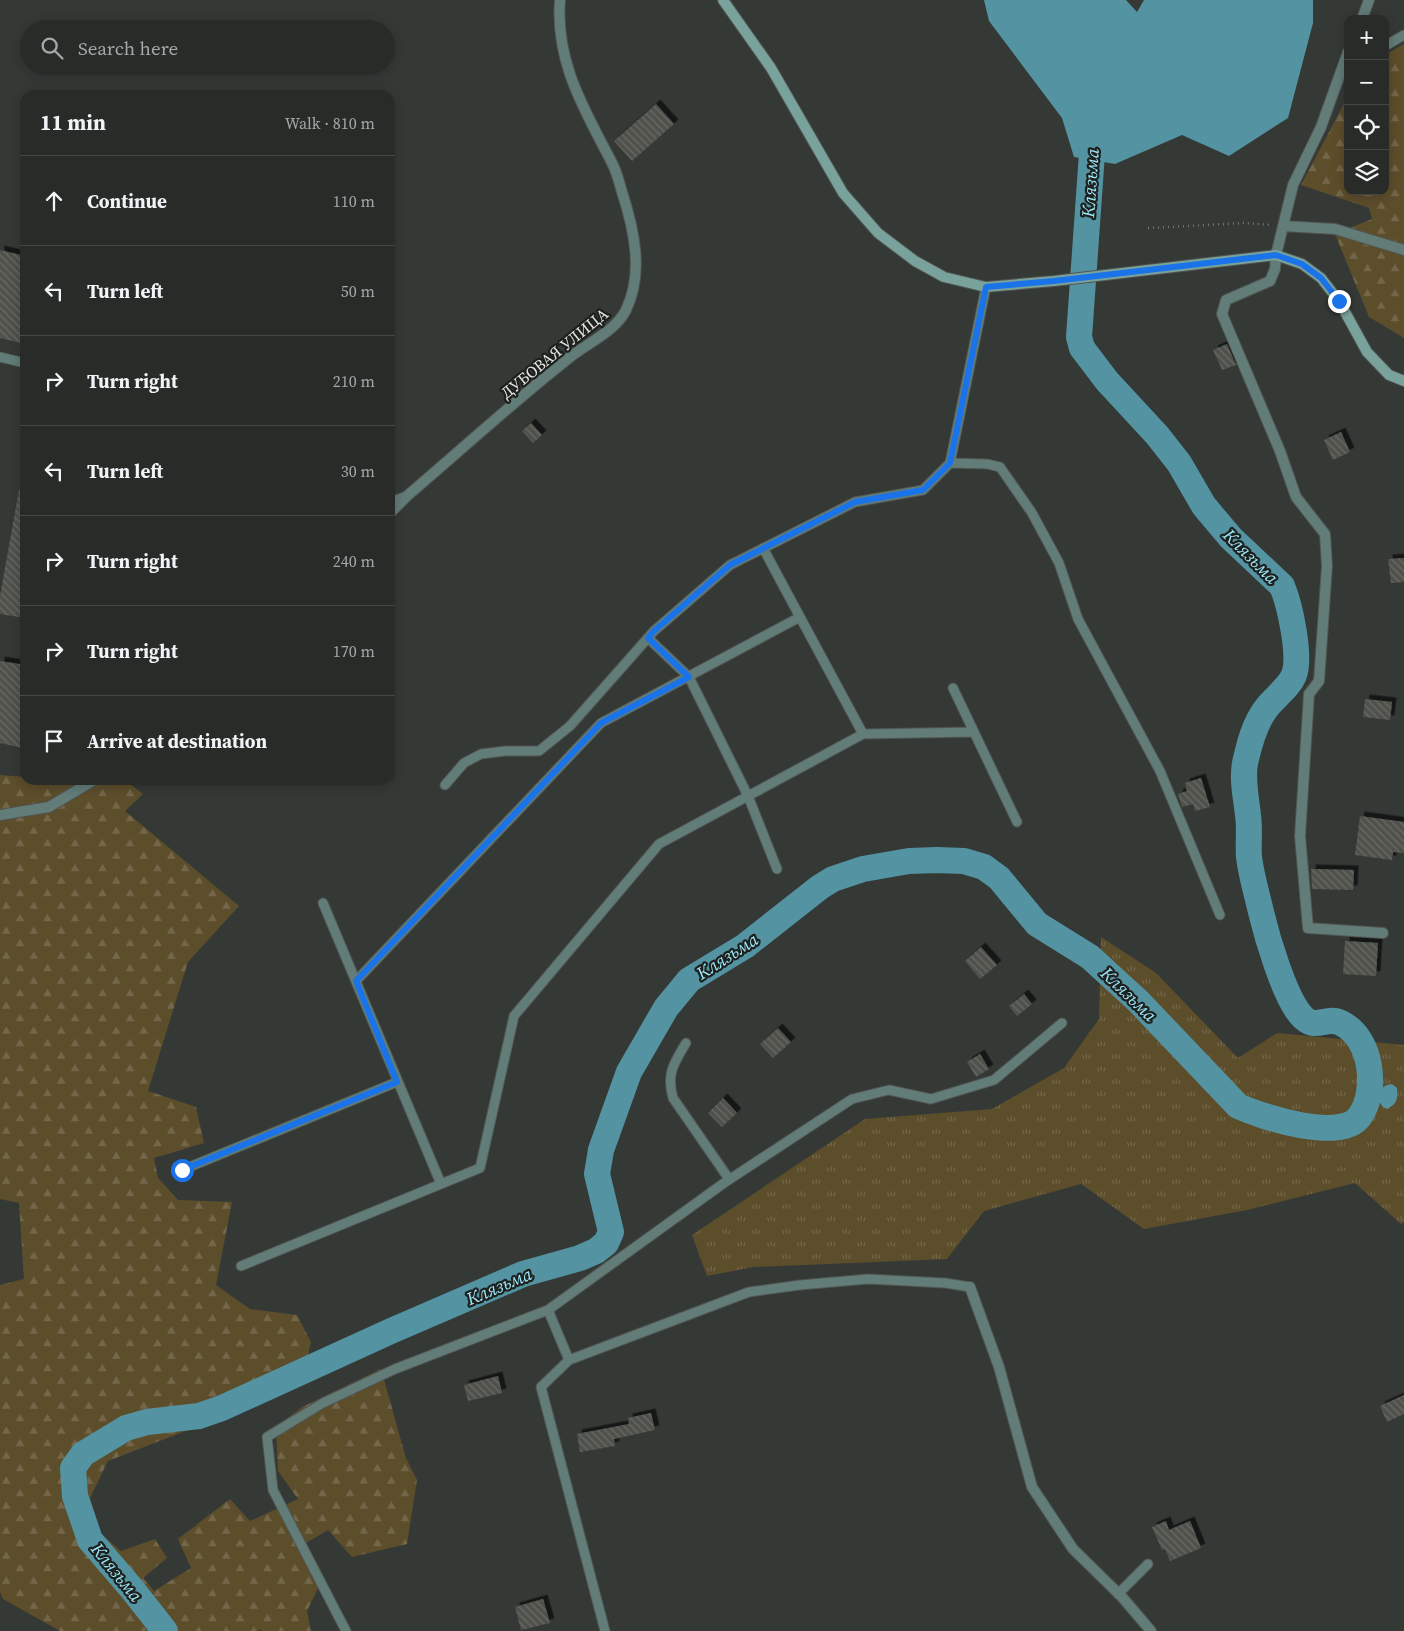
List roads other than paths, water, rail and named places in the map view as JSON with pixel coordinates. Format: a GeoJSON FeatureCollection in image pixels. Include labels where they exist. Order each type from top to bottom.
{"type":"FeatureCollection","features":[{"type":"Feature","properties":{"kind":"street","name":"ДУБОВАЯ УЛИЦА"},"geometry":{"type":"LineString","coordinates":[[395,508],[569,358],[613,326],[625,311],[631,295],[636,268],[635,243],[626,205],[615,168],[581,104],[568,71],[560,29],[560,0]]}},
{"type":"Feature","properties":{"kind":"street"},"geometry":{"type":"LineString","coordinates":[[723,0],[770,68],[843,193],[878,233],[915,261],[944,277],[986,287],[1276,255],[1302,264],[1321,278],[1339,301],[1367,352],[1389,375],[1404,381]]}},
{"type":"Feature","properties":{"kind":"street"},"geometry":{"type":"LineString","coordinates":[[1363,15],[1369,0]]}},
{"type":"Feature","properties":{"kind":"street"},"geometry":{"type":"LineString","coordinates":[[1344,69],[1321,127],[1292,185],[1276,255],[1275,269],[1270,281],[1226,300],[1222,314],[1280,451],[1296,497],[1325,534],[1327,566],[1319,680],[1309,694],[1300,836],[1308,928],[1383,933]]}},
{"type":"Feature","properties":{"kind":"street"},"geometry":{"type":"LineString","coordinates":[[1283,226],[1335,229],[1404,250]]}},
{"type":"Feature","properties":{"kind":"street"},"geometry":{"type":"LineString","coordinates":[[0,815],[49,807],[86,785]]}},
{"type":"Feature","properties":{"kind":"street"},"geometry":{"type":"LineString","coordinates":[[970,1288],[999,1367],[1032,1487],[1073,1549],[1118,1594],[1151,1631]]}},
{"type":"Feature","properties":{"kind":"lane"},"geometry":{"type":"LineString","coordinates":[[1389,44],[1404,35]]}},
{"type":"Feature","properties":{"kind":"lane"},"geometry":{"type":"LineString","coordinates":[[445,785],[464,763],[481,754],[505,751],[539,751],[570,726],[648,638],[730,565],[855,502],[923,490],[950,463],[986,287]]}},
{"type":"Feature","properties":{"kind":"lane"},"geometry":{"type":"LineString","coordinates":[[0,357],[20,362]]}},
{"type":"Feature","properties":{"kind":"lane"},"geometry":{"type":"LineString","coordinates":[[950,463],[987,464],[1000,467],[1032,513],[1059,563],[1078,619],[1160,771],[1220,915]]}},
{"type":"Feature","properties":{"kind":"lane"},"geometry":{"type":"LineString","coordinates":[[395,500],[407,496]]}},
{"type":"Feature","properties":{"kind":"lane"},"geometry":{"type":"LineString","coordinates":[[763,548],[863,734]]}},
{"type":"Feature","properties":{"kind":"lane"},"geometry":{"type":"LineString","coordinates":[[356,981],[601,723],[800,617]]}},
{"type":"Feature","properties":{"kind":"lane"},"geometry":{"type":"LineString","coordinates":[[648,638],[689,677],[748,796],[777,869]]}},
{"type":"Feature","properties":{"kind":"lane"},"geometry":{"type":"LineString","coordinates":[[953,688],[1017,822]]}},
{"type":"Feature","properties":{"kind":"lane"},"geometry":{"type":"LineString","coordinates":[[241,1266],[480,1168],[514,1016],[659,844],[863,734],[974,732]]}},
{"type":"Feature","properties":{"kind":"lane"},"geometry":{"type":"LineString","coordinates":[[323,903],[441,1184]]}},
{"type":"Feature","properties":{"kind":"lane"},"geometry":{"type":"LineString","coordinates":[[346,1631],[273,1490],[267,1437],[323,1403],[395,1369],[548,1310],[729,1179],[852,1099],[888,1090],[931,1099],[994,1080],[1062,1023]]}},
{"type":"Feature","properties":{"kind":"lane"},"geometry":{"type":"LineString","coordinates":[[686,1043],[672,1066],[669,1084],[673,1098],[729,1179]]}},
{"type":"Feature","properties":{"kind":"lane"},"geometry":{"type":"LineString","coordinates":[[182,1170],[397,1082]]}},
{"type":"Feature","properties":{"kind":"lane"},"geometry":{"type":"LineString","coordinates":[[605,1631],[541,1387],[569,1360],[748,1292],[868,1279],[945,1283],[970,1288]]}},
{"type":"Feature","properties":{"kind":"lane"},"geometry":{"type":"LineString","coordinates":[[548,1310],[569,1360]]}},
{"type":"Feature","properties":{"kind":"lane"},"geometry":{"type":"LineString","coordinates":[[1118,1594],[1148,1564]]}},
{"type":"Feature","properties":{"kind":"water"},"geometry":{"type":"Polygon","coordinates":[[[984,0],[1126,0],[1137,12],[1144,0],[1313,0],[1313,23],[1288,118],[1229,156],[1182,135],[1115,164],[1074,157],[1062,118],[989,21],[984,0]]]}},
{"type":"Feature","properties":{"kind":"water"},"geometry":{"type":"Polygon","coordinates":[[[1392,1084],[1397,1088],[1397,1098],[1395,1103],[1387,1109],[1379,1098],[1380,1089],[1392,1084]]]}},
{"type":"Feature","properties":{"kind":"waterway","name":"Клязьма"},"geometry":{"type":"LineString","coordinates":[[165,1631],[90,1540],[75,1496],[73,1468],[83,1454],[126,1428],[147,1422],[199,1416],[222,1408],[391,1331],[523,1274],[580,1258],[596,1251],[606,1243],[611,1232],[597,1174],[601,1150],[629,1072],[666,1008],[689,980],[745,946],[820,887],[833,879],[863,869],[909,861],[964,861],[984,867],[999,878],[1037,924],[1090,957],[1138,1001],[1238,1106],[1282,1121],[1320,1128],[1351,1124],[1360,1116],[1366,1105],[1370,1079],[1369,1065],[1360,1040],[1341,1023],[1335,1021],[1315,1023],[1305,1020],[1294,1005],[1282,980],[1272,950],[1250,864],[1249,820],[1244,782],[1247,756],[1252,735],[1261,716],[1292,680],[1296,666],[1294,630],[1285,594],[1282,586],[1231,538],[1204,506],[1179,463],[1157,435],[1107,381],[1082,348],[1079,337],[1094,125]]}}]}
